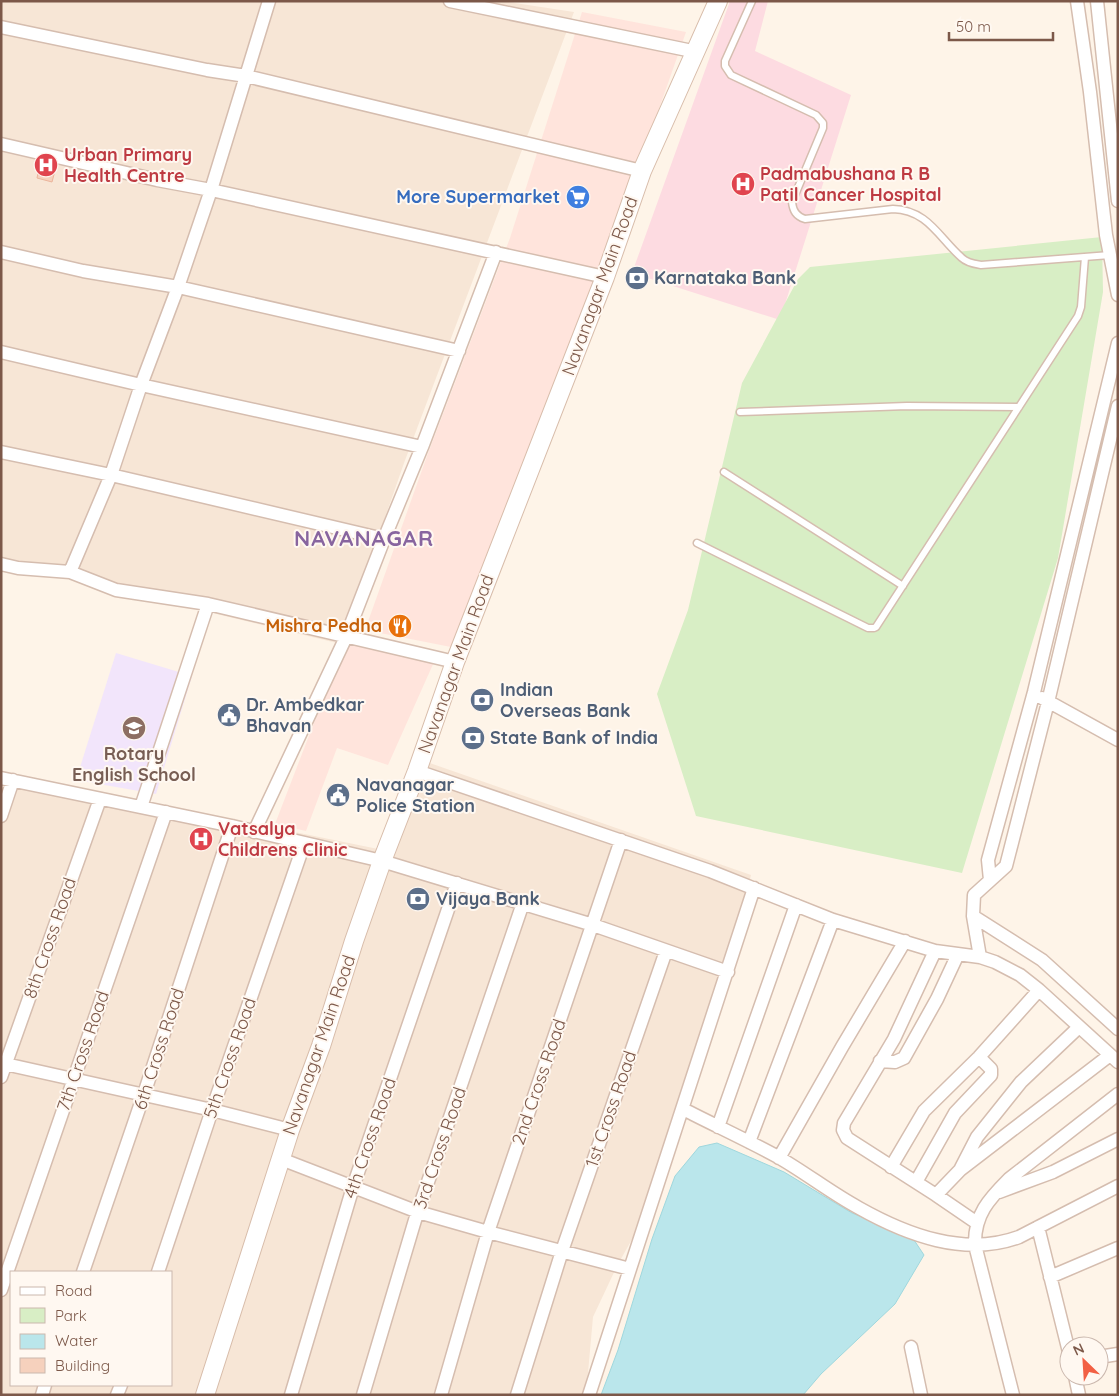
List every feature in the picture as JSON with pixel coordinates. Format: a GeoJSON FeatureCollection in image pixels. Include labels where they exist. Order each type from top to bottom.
{"type":"FeatureCollection","features":[{"type":"Feature","properties":{"kind":"main road","name":"Navanagar Main Road"},"geometry":{"type":"LineString","coordinates":[[205,1395],[290,1130],[321,1046],[354,941],[382,861],[418,771],[455,662],[605,277],[642,171],[697,52],[718,1]]}},
{"type":"Feature","properties":{"kind":"street"},"geometry":{"type":"LineString","coordinates":[[70,572],[111,475],[141,385],[212,190],[269,1]]}},
{"type":"Feature","properties":{"kind":"street"},"geometry":{"type":"LineString","coordinates":[[450,1],[697,52]]}},
{"type":"Feature","properties":{"kind":"street"},"geometry":{"type":"LineString","coordinates":[[1077,1],[1112,234],[1110,255],[1118,295]]}},
{"type":"Feature","properties":{"kind":"street"},"geometry":{"type":"LineString","coordinates":[[1097,1],[1118,201]]}},
{"type":"Feature","properties":{"kind":"street"},"geometry":{"type":"LineString","coordinates":[[1,27],[207,70],[246,76],[642,171]]}},
{"type":"Feature","properties":{"kind":"street"},"geometry":{"type":"LineString","coordinates":[[1090,92],[1106,91]]}},
{"type":"Feature","properties":{"kind":"street"},"geometry":{"type":"LineString","coordinates":[[1,144],[157,180],[212,190],[605,277]]}},
{"type":"Feature","properties":{"kind":"street"},"geometry":{"type":"LineString","coordinates":[[1,252],[83,271],[178,287],[459,350]]}},
{"type":"Feature","properties":{"kind":"street"},"geometry":{"type":"LineString","coordinates":[[254,832],[346,637],[422,447],[496,252]]}},
{"type":"Feature","properties":{"kind":"street"},"geometry":{"type":"LineString","coordinates":[[990,880],[988,860],[1034,692],[1118,343]]}},
{"type":"Feature","properties":{"kind":"street"},"geometry":{"type":"LineString","coordinates":[[1,352],[422,447]]}},
{"type":"Feature","properties":{"kind":"street"},"geometry":{"type":"LineString","coordinates":[[980,957],[973,916],[974,895],[1006,866],[1048,702],[1117,410],[1103,401]]}},
{"type":"Feature","properties":{"kind":"street"},"geometry":{"type":"LineString","coordinates":[[1,452],[111,475],[384,539]]}},
{"type":"Feature","properties":{"kind":"street"},"geometry":{"type":"LineString","coordinates":[[1,564],[18,568],[70,572],[116,590],[208,604],[455,662]]}},
{"type":"Feature","properties":{"kind":"street"},"geometry":{"type":"LineString","coordinates":[[141,807],[208,604]]}},
{"type":"Feature","properties":{"kind":"street"},"geometry":{"type":"LineString","coordinates":[[1034,692],[1048,702],[1118,740]]}},
{"type":"Feature","properties":{"kind":"street"},"geometry":{"type":"LineString","coordinates":[[418,771],[710,870],[833,920],[936,951],[980,957],[995,962],[1020,975],[1040,990],[1114,1059],[960,1170],[936,1195]]}},
{"type":"Feature","properties":{"kind":"street"},"geometry":{"type":"LineString","coordinates":[[1,816],[7,779],[232,826],[382,861],[457,883],[593,925],[728,972]]}},
{"type":"Feature","properties":{"kind":"street","name":"8th Cross Road"},"geometry":{"type":"LineString","coordinates":[[1,1077],[4,1064],[100,799]]}},
{"type":"Feature","properties":{"kind":"street","name":"7th Cross Road"},"geometry":{"type":"LineString","coordinates":[[1,1290],[166,812]]}},
{"type":"Feature","properties":{"kind":"street","name":"6th Cross Road"},"geometry":{"type":"LineString","coordinates":[[83,1271],[232,826]]}},
{"type":"Feature","properties":{"kind":"street","name":"2nd Cross Road"},"geometry":{"type":"LineString","coordinates":[[441,1395],[486,1241],[621,840]]}},
{"type":"Feature","properties":{"kind":"street","name":"5th Cross Road"},"geometry":{"type":"LineString","coordinates":[[158,1271],[304,844]]}},
{"type":"Feature","properties":{"kind":"street","name":"4th Cross Road"},"geometry":{"type":"LineString","coordinates":[[291,1395],[352,1187],[457,883]]}},
{"type":"Feature","properties":{"kind":"street"},"geometry":{"type":"LineString","coordinates":[[589,1395],[754,888]]}},
{"type":"Feature","properties":{"kind":"street","name":"3rd Cross Road"},"geometry":{"type":"LineString","coordinates":[[363,1395],[417,1216],[523,903]]}},
{"type":"Feature","properties":{"kind":"street"},"geometry":{"type":"LineString","coordinates":[[718,1127],[796,905]]}},
{"type":"Feature","properties":{"kind":"street"},"geometry":{"type":"LineString","coordinates":[[973,916],[1042,960],[1118,1029]]}},
{"type":"Feature","properties":{"kind":"street"},"geometry":{"type":"LineString","coordinates":[[749,1142],[833,920]]}},
{"type":"Feature","properties":{"kind":"street"},"geometry":{"type":"LineString","coordinates":[[779,1158],[905,941]]}},
{"type":"Feature","properties":{"kind":"street","name":"1st Cross Road"},"geometry":{"type":"LineString","coordinates":[[517,1395],[559,1258],[666,951]]}},
{"type":"Feature","properties":{"kind":"street"},"geometry":{"type":"LineString","coordinates":[[936,951],[894,1039],[844,1123],[843,1130],[847,1138],[977,1223]]}},
{"type":"Feature","properties":{"kind":"street"},"geometry":{"type":"LineString","coordinates":[[880,1062],[899,1061],[904,1058],[937,999],[958,954]]}},
{"type":"Feature","properties":{"kind":"street"},"geometry":{"type":"LineString","coordinates":[[891,1167],[924,1111],[978,1057],[1040,990]]}},
{"type":"Feature","properties":{"kind":"street"},"geometry":{"type":"LineString","coordinates":[[960,1170],[966,1155],[977,1137],[1021,1082],[1079,1026]]}},
{"type":"Feature","properties":{"kind":"street"},"geometry":{"type":"LineString","coordinates":[[916,1182],[955,1114],[991,1074],[991,1069],[978,1057]]}},
{"type":"Feature","properties":{"kind":"street"},"geometry":{"type":"LineString","coordinates":[[4,1064],[144,1094],[290,1130]]}},
{"type":"Feature","properties":{"kind":"street"},"geometry":{"type":"LineString","coordinates":[[1013,1395],[976,1245],[977,1223],[994,1194],[1009,1179],[1118,1094]]}},
{"type":"Feature","properties":{"kind":"street"},"geometry":{"type":"LineString","coordinates":[[683,1109],[779,1158],[859,1208],[890,1223],[934,1240],[953,1244],[976,1245],[1005,1242],[1118,1186]]}},
{"type":"Feature","properties":{"kind":"street"},"geometry":{"type":"LineString","coordinates":[[994,1194],[1053,1172],[1118,1139]]}},
{"type":"Feature","properties":{"kind":"street"},"geometry":{"type":"LineString","coordinates":[[281,1159],[352,1187],[417,1216],[486,1241],[628,1276]]}},
{"type":"Feature","properties":{"kind":"street"},"geometry":{"type":"LineString","coordinates":[[1038,1227],[1065,1336]]}},
{"type":"Feature","properties":{"kind":"street"},"geometry":{"type":"LineString","coordinates":[[1050,1277],[1118,1248]]}},
{"type":"Feature","properties":{"kind":"street"},"geometry":{"type":"LineString","coordinates":[[911,1347],[921,1395]]}},
{"type":"Feature","properties":{"kind":"lane"},"geometry":{"type":"LineString","coordinates":[[752,1],[725,61],[727,71],[731,75],[816,115],[823,123],[824,128],[792,202],[793,208],[799,217],[805,220],[893,209],[914,212],[963,259],[981,265],[1110,255]]}},
{"type":"Feature","properties":{"kind":"lane"},"geometry":{"type":"LineString","coordinates":[[697,543],[871,629],[878,625],[1080,312],[1084,257]]}},
{"type":"Feature","properties":{"kind":"lane"},"geometry":{"type":"LineString","coordinates":[[740,412],[906,406],[1018,406]]}},
{"type":"Feature","properties":{"kind":"lane"},"geometry":{"type":"LineString","coordinates":[[724,472],[903,586]]}},
{"type":"Feature","properties":{"kind":"shaded area"},"geometry":{"type":"Polygon","coordinates":[[[1,1],[502,1],[574,12],[404,463],[341,644],[63,577],[1,564],[1,1]]]}},
{"type":"Feature","properties":{"kind":"shaded area","name":"Padmabushana R B Patil Cancer Hospital"},"geometry":{"type":"Polygon","coordinates":[[[730,1],[768,1],[755,51],[851,95],[780,320],[632,273],[730,1]]]}},
{"type":"Feature","properties":{"kind":"shaded area"},"geometry":{"type":"Polygon","coordinates":[[[582,12],[686,32],[597,285],[461,649],[365,630],[427,456],[510,238],[582,12]]]}},
{"type":"Feature","properties":{"kind":"shaded area"},"geometry":{"type":"Polygon","coordinates":[[[347,637],[434,662],[388,765],[337,748],[306,831],[275,824],[347,637]]]}},
{"type":"Feature","properties":{"kind":"shaded area","name":"Rotary English School"},"geometry":{"type":"Polygon","coordinates":[[[116,653],[192,676],[156,794],[76,780],[116,653]]]}},
{"type":"Feature","properties":{"kind":"shaded area"},"geometry":{"type":"Polygon","coordinates":[[[424,761],[751,875],[725,983],[650,1207],[617,1266],[593,1317],[586,1395],[1,1395],[1,772],[388,851],[424,761]]]}},
{"type":"Feature","properties":{"kind":"green space"},"geometry":{"type":"Polygon","coordinates":[[[1102,237],[1103,292],[1058,558],[962,873],[696,816],[657,694],[688,610],[742,383],[798,279],[810,267],[1102,237]]]}},
{"type":"Feature","properties":{"kind":"water"},"geometry":{"type":"Polygon","coordinates":[[[717,1143],[784,1172],[852,1213],[912,1237],[924,1255],[895,1304],[821,1374],[803,1395],[601,1395],[618,1350],[652,1239],[675,1176],[699,1147],[717,1143]]]}},
{"type":"Feature","properties":{"kind":"building"},"geometry":{"type":"Polygon","coordinates":[[[40,163],[56,167],[52,182],[37,178],[40,163]]]}},
{"type":"Feature","properties":{"kind":"place","name":"Urban Primary Health Centre"},"geometry":{"type":"Point","coordinates":[46,165]}},
{"type":"Feature","properties":{"kind":"place","name":"Padmabushana R B Patil Cancer Hospital"},"geometry":{"type":"Point","coordinates":[743,184]}},
{"type":"Feature","properties":{"kind":"place","name":"More Supermarket"},"geometry":{"type":"Point","coordinates":[578,197]}},
{"type":"Feature","properties":{"kind":"place","name":"Karnataka Bank"},"geometry":{"type":"Point","coordinates":[637,278]}},
{"type":"Feature","properties":{"kind":"place","name":"Mishra Pedha"},"geometry":{"type":"Point","coordinates":[400,626]}},
{"type":"Feature","properties":{"kind":"place","name":"Indian Overseas Bank"},"geometry":{"type":"Point","coordinates":[482,700]}},
{"type":"Feature","properties":{"kind":"place","name":"Dr. Ambedkar Bhavan"},"geometry":{"type":"Point","coordinates":[229,715]}},
{"type":"Feature","properties":{"kind":"place","name":"Rotary English School"},"geometry":{"type":"Point","coordinates":[134,728]}},
{"type":"Feature","properties":{"kind":"place","name":"State Bank of India"},"geometry":{"type":"Point","coordinates":[473,738]}},
{"type":"Feature","properties":{"kind":"place","name":"Navanagar Police Station"},"geometry":{"type":"Point","coordinates":[338,795]}},
{"type":"Feature","properties":{"kind":"place","name":"Vatsalya Childrens Clinic"},"geometry":{"type":"Point","coordinates":[201,839]}},
{"type":"Feature","properties":{"kind":"place","name":"Vijaya Bank"},"geometry":{"type":"Point","coordinates":[418,899]}},
{"type":"Feature","properties":{"kind":"district","name":"NAVANAGAR"},"geometry":{"type":"Point","coordinates":[364,538]}}]}
